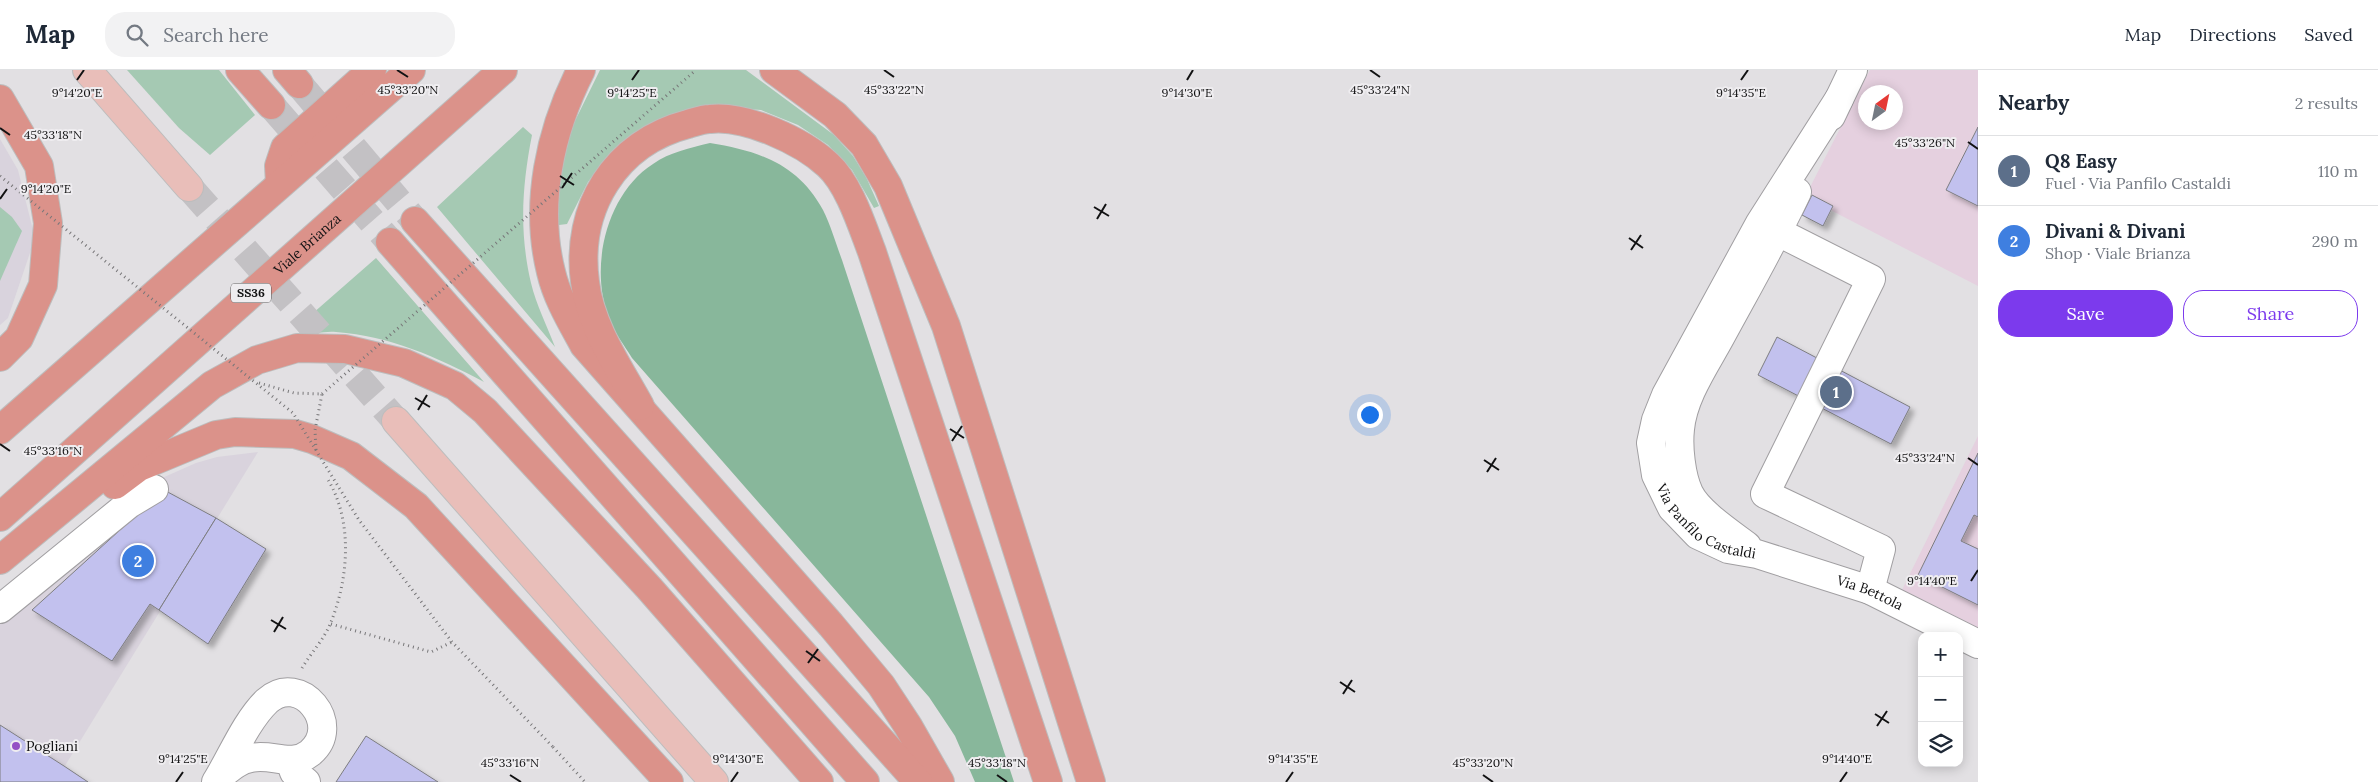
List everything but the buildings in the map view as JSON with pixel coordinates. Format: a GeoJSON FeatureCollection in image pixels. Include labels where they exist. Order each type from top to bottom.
{"type":"FeatureCollection","features":[{"type":"Feature","properties":{"kind":"highway"},"geometry":{"type":"LineString","coordinates":[[240,70],[271,106]]}},
{"type":"Feature","properties":{"kind":"highway"},"geometry":{"type":"LineString","coordinates":[[280,184],[279,166],[285,148],[372,70]]}},
{"type":"Feature","properties":{"kind":"highway"},"geometry":{"type":"LineString","coordinates":[[0,430],[411,70]]}},
{"type":"Feature","properties":{"kind":"highway","name":"Viale Brianza"},"geometry":{"type":"LineString","coordinates":[[0,517],[503,70]]}},
{"type":"Feature","properties":{"kind":"highway"},"geometry":{"type":"LineString","coordinates":[[581,70],[557,126],[545,190],[545,242],[551,274],[564,309],[584,344],[831,625],[881,685],[908,726],[940,782]]}},
{"type":"Feature","properties":{"kind":"highway"},"geometry":{"type":"LineString","coordinates":[[774,70],[835,115],[864,145],[888,186],[946,326],[1091,782]]}},
{"type":"Feature","properties":{"kind":"highway"},"geometry":{"type":"LineString","coordinates":[[0,99],[39,166],[48,223],[43,285],[18,338],[0,357]]}},
{"type":"Feature","properties":{"kind":"highway"},"geometry":{"type":"LineString","coordinates":[[640,406],[604,340],[594,316],[585,284],[583,252],[586,228],[596,200],[610,173],[636,147],[668,129],[711,118],[749,123],[794,140],[829,166],[850,197],[869,243],[1048,782]]}},
{"type":"Feature","properties":{"kind":"highway"},"geometry":{"type":"LineString","coordinates":[[415,221],[918,782]]}},
{"type":"Feature","properties":{"kind":"highway"},"geometry":{"type":"LineString","coordinates":[[390,242],[865,782]]}},
{"type":"Feature","properties":{"kind":"highway"},"geometry":{"type":"LineString","coordinates":[[10,551],[212,385],[257,360],[297,348],[307,348],[345,349],[404,363],[454,386],[485,411],[650,588],[819,782]]}},
{"type":"Feature","properties":{"kind":"highway"},"geometry":{"type":"LineString","coordinates":[[10,551],[55,528],[139,467],[216,435],[255,431],[295,434],[312,439],[351,456],[416,506],[669,782]]}},
{"type":"Feature","properties":{"kind":"main road"},"geometry":{"type":"LineString","coordinates":[[87,70],[189,187]]}},
{"type":"Feature","properties":{"kind":"main road"},"geometry":{"type":"LineString","coordinates":[[396,421],[714,782]]}},
{"type":"Feature","properties":{"kind":"street","name":"Via Panfilo Castaldi"},"geometry":{"type":"LineString","coordinates":[[1757,554],[1710,518],[1689,493],[1682,465],[1680,429],[1686,404],[1778,232],[1853,70]]}},
{"type":"Feature","properties":{"kind":"street","name":"Via Panfilo Castaldi"},"geometry":{"type":"LineString","coordinates":[[1757,554],[1728,549],[1698,535],[1678,515],[1672,508],[1656,475],[1651,442],[1660,412],[1683,363],[1760,223],[1839,98]]}},
{"type":"Feature","properties":{"kind":"street"},"geometry":{"type":"LineString","coordinates":[[1778,232],[1871,279],[1765,494],[1881,549],[1870,590]]}},
{"type":"Feature","properties":{"kind":"street"},"geometry":{"type":"LineString","coordinates":[[0,609],[129,504],[154,489]]}},
{"type":"Feature","properties":{"kind":"street","name":"Via Bettola"},"geometry":{"type":"LineString","coordinates":[[1757,554],[1870,590],[1978,644]]}},
{"type":"Feature","properties":{"kind":"street"},"geometry":{"type":"LineString","coordinates":[[280,693],[286,693],[303,695],[312,701],[322,722],[322,733],[314,748],[301,758],[290,761],[260,756],[251,758],[233,765],[217,780],[259,710],[268,700],[280,693]]}},
{"type":"Feature","properties":{"kind":"street"},"geometry":{"type":"LineString","coordinates":[[290,761],[294,772],[306,782]]}},
{"type":"Feature","properties":{"kind":"path"},"geometry":{"type":"LineString","coordinates":[[316,452],[315,430],[322,394],[696,70]]}},
{"type":"Feature","properties":{"kind":"path"},"geometry":{"type":"LineString","coordinates":[[0,176],[293,413],[359,520],[452,642],[585,782]]}},
{"type":"Feature","properties":{"kind":"path"},"geometry":{"type":"LineString","coordinates":[[258,383],[294,393],[322,394]]}},
{"type":"Feature","properties":{"kind":"path"},"geometry":{"type":"LineString","coordinates":[[286,693],[331,624],[341,590],[345,561],[345,525],[339,501],[320,465]]}},
{"type":"Feature","properties":{"kind":"path"},"geometry":{"type":"LineString","coordinates":[[331,624],[431,652],[452,642]]}},
{"type":"Feature","properties":{"kind":"shaded area"},"geometry":{"type":"Polygon","coordinates":[[[1870,70],[1978,70],[1978,286],[1805,197],[1858,93],[1858,130],[1903,130],[1903,85],[1862,85],[1870,70]]]}},
{"type":"Feature","properties":{"kind":"shaded area"},"geometry":{"type":"Polygon","coordinates":[[[0,139],[18,170],[35,238],[8,318],[0,325],[0,139]]]}},
{"type":"Feature","properties":{"kind":"shaded area"},"geometry":{"type":"Polygon","coordinates":[[[1978,436],[1978,630],[1900,594],[1978,436]]]}},
{"type":"Feature","properties":{"kind":"shaded area"},"geometry":{"type":"Polygon","coordinates":[[[258,452],[55,782],[0,782],[0,599],[140,491],[162,478],[196,463],[217,457],[258,452]]]}},
{"type":"Feature","properties":{"kind":"green space"},"geometry":{"type":"Polygon","coordinates":[[[127,70],[219,70],[255,115],[210,155],[179,128],[127,70]]]}},
{"type":"Feature","properties":{"kind":"green space"},"geometry":{"type":"Polygon","coordinates":[[[600,70],[746,70],[834,135],[853,156],[866,177],[879,206],[874,208],[852,170],[828,145],[798,125],[761,110],[735,108],[646,128],[627,139],[606,158],[588,182],[567,224],[559,225],[554,218],[561,161],[570,131],[600,70]]]}},
{"type":"Feature","properties":{"kind":"green space"},"geometry":{"type":"Polygon","coordinates":[[[523,127],[532,135],[523,209],[527,264],[536,299],[555,347],[437,207],[523,127]]]}},
{"type":"Feature","properties":{"kind":"green space"},"geometry":{"type":"Polygon","coordinates":[[[710,143],[745,150],[776,162],[802,181],[823,210],[842,260],[1014,782],[975,782],[955,736],[929,697],[632,358],[611,323],[603,298],[601,277],[602,255],[613,213],[623,194],[637,177],[666,156],[710,143]]]}},
{"type":"Feature","properties":{"kind":"green space"},"geometry":{"type":"Polygon","coordinates":[[[0,207],[12,217],[22,231],[0,281],[0,207]]]}},
{"type":"Feature","properties":{"kind":"green space"},"geometry":{"type":"Polygon","coordinates":[[[376,258],[484,382],[431,356],[375,338],[332,332],[302,335],[296,328],[376,258]]]}},
{"type":"Feature","properties":{"kind":"tunnel"},"geometry":{"type":"LineString","coordinates":[[299,84],[415,221]]}},
{"type":"Feature","properties":{"kind":"tunnel"},"geometry":{"type":"LineString","coordinates":[[271,105],[390,242]]}},
{"type":"Feature","properties":{"kind":"tunnel"},"geometry":{"type":"LineString","coordinates":[[189,187],[396,421]]}},
{"type":"Feature","properties":{"kind":"place","name":"Q8 Easy"},"geometry":{"type":"Point","coordinates":[1836,392]}},
{"type":"Feature","properties":{"kind":"place","name":"Divani & Divani"},"geometry":{"type":"Point","coordinates":[138,561]}},
{"type":"Feature","properties":{"kind":"place","name":"Pogliani"},"geometry":{"type":"Point","coordinates":[16,746]}}]}
